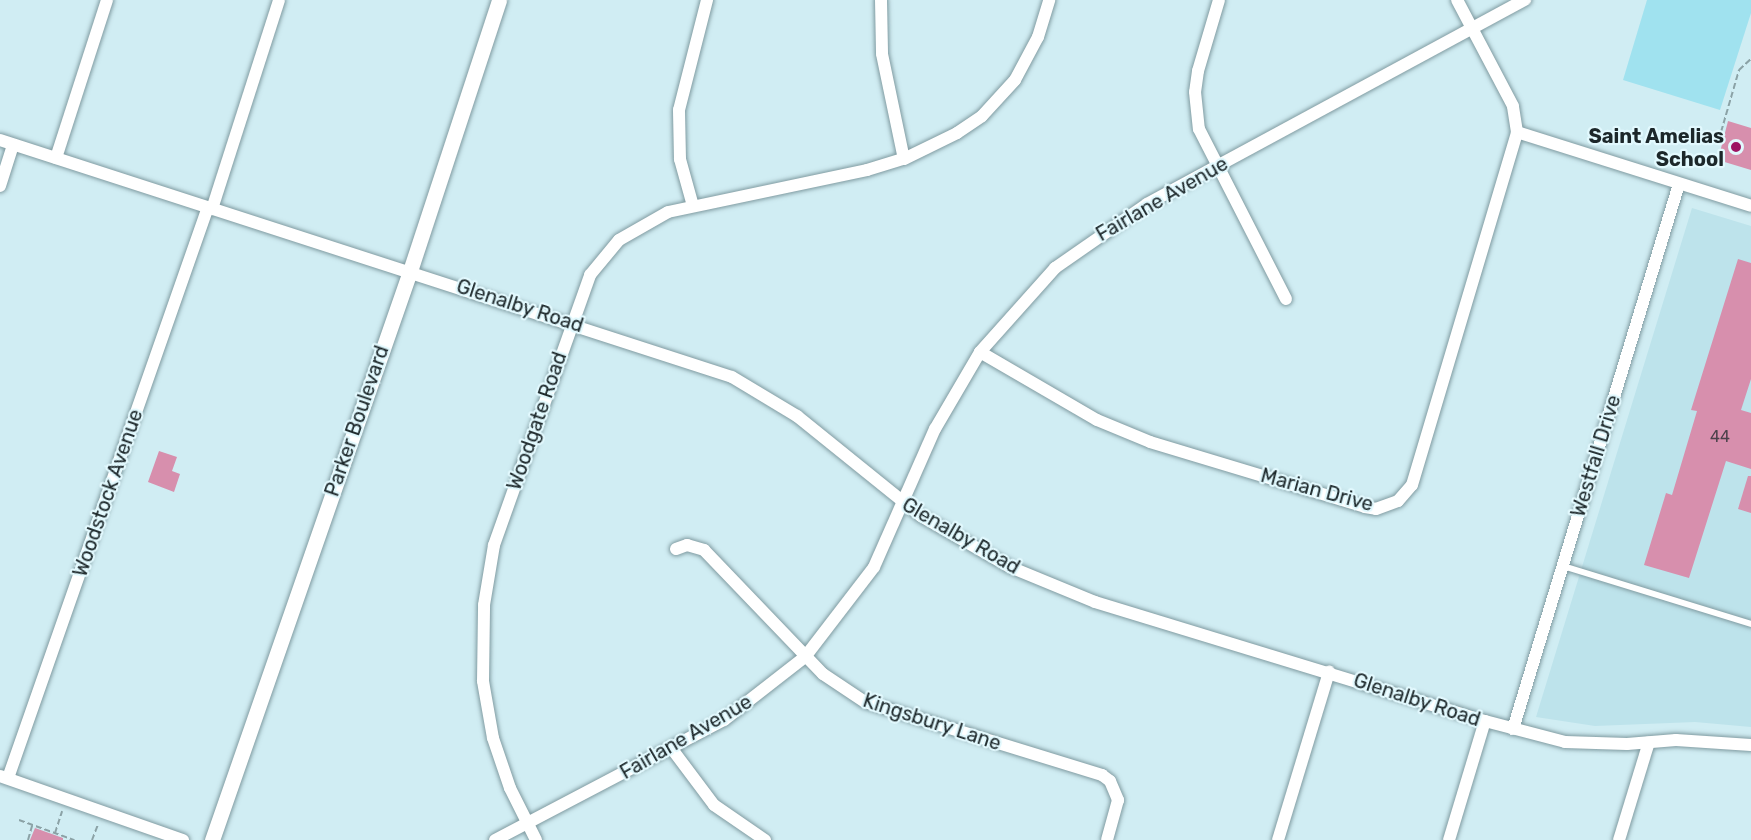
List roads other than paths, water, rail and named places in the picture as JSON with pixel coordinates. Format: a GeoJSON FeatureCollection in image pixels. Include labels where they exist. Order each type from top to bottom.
{"type":"FeatureCollection","features":[{"type":"Feature","properties":{"kind":"street"},"geometry":{"type":"LineString","coordinates":[[56,158],[107,0]]}},
{"type":"Feature","properties":{"kind":"street","name":"Woodstock Avenue"},"geometry":{"type":"LineString","coordinates":[[4,777],[210,208],[279,0]]}},
{"type":"Feature","properties":{"kind":"street","name":"Parker Boulevard"},"geometry":{"type":"LineString","coordinates":[[212,840],[410,271],[499,0]]}},
{"type":"Feature","properties":{"kind":"street"},"geometry":{"type":"LineString","coordinates":[[693,206],[680,159],[679,110],[707,0]]}},
{"type":"Feature","properties":{"kind":"street"},"geometry":{"type":"LineString","coordinates":[[881,0],[887,89],[904,159]]}},
{"type":"Feature","properties":{"kind":"street","name":"Woodgate Road"},"geometry":{"type":"LineString","coordinates":[[536,840],[526,824],[500,763],[487,712],[482,650],[484,605],[494,544],[571,323],[591,275],[619,240],[649,220],[693,206],[867,170],[904,159],[957,133],[1000,99],[1028,59],[1049,0]]}},
{"type":"Feature","properties":{"kind":"street"},"geometry":{"type":"LineString","coordinates":[[1219,0],[1195,92],[1199,129],[1216,167],[1286,299]]}},
{"type":"Feature","properties":{"kind":"street"},"geometry":{"type":"LineString","coordinates":[[1457,0],[1513,106],[1517,132],[1751,206]]}},
{"type":"Feature","properties":{"kind":"street","name":"Fairlane Avenue"},"geometry":{"type":"LineString","coordinates":[[495,840],[672,748],[756,698],[805,657],[874,567],[934,429],[980,352],[1055,268],[1127,216],[1525,0]]}},
{"type":"Feature","properties":{"kind":"street","name":"Marian Drive"},"geometry":{"type":"LineString","coordinates":[[980,352],[1129,435],[1365,507],[1387,507],[1412,485],[1517,132]]}},
{"type":"Feature","properties":{"kind":"street","name":"Glenalby Road"},"geometry":{"type":"LineString","coordinates":[[0,140],[696,363],[766,395],[797,416],[903,504],[969,546],[1052,586],[1513,729],[1586,744],[1708,740],[1751,745]]}},
{"type":"Feature","properties":{"kind":"street"},"geometry":{"type":"LineString","coordinates":[[0,186],[13,145]]}},
{"type":"Feature","properties":{"kind":"street","name":"Westfall Drive"},"geometry":{"type":"LineString","coordinates":[[1513,729],[1679,184]]}},
{"type":"Feature","properties":{"kind":"street","name":"Kingsbury Lane"},"geometry":{"type":"LineString","coordinates":[[676,549],[687,545],[704,550],[805,657],[843,689],[865,702],[1102,775],[1110,781],[1118,800],[1107,840]]}},
{"type":"Feature","properties":{"kind":"street"},"geometry":{"type":"LineString","coordinates":[[1278,840],[1329,672]]}},
{"type":"Feature","properties":{"kind":"street"},"geometry":{"type":"LineString","coordinates":[[1449,840],[1485,721]]}},
{"type":"Feature","properties":{"kind":"street"},"geometry":{"type":"LineString","coordinates":[[1619,840],[1649,742]]}},
{"type":"Feature","properties":{"kind":"street"},"geometry":{"type":"LineString","coordinates":[[672,748],[714,805],[765,840]]}},
{"type":"Feature","properties":{"kind":"street"},"geometry":{"type":"LineString","coordinates":[[4,777],[183,840]]}},
{"type":"Feature","properties":{"kind":"lane"},"geometry":{"type":"LineString","coordinates":[[1563,566],[1751,624]]}},
{"type":"Feature","properties":{"kind":"place","name":"Saint Amelias School"},"geometry":{"type":"Point","coordinates":[1736,147]}}]}
